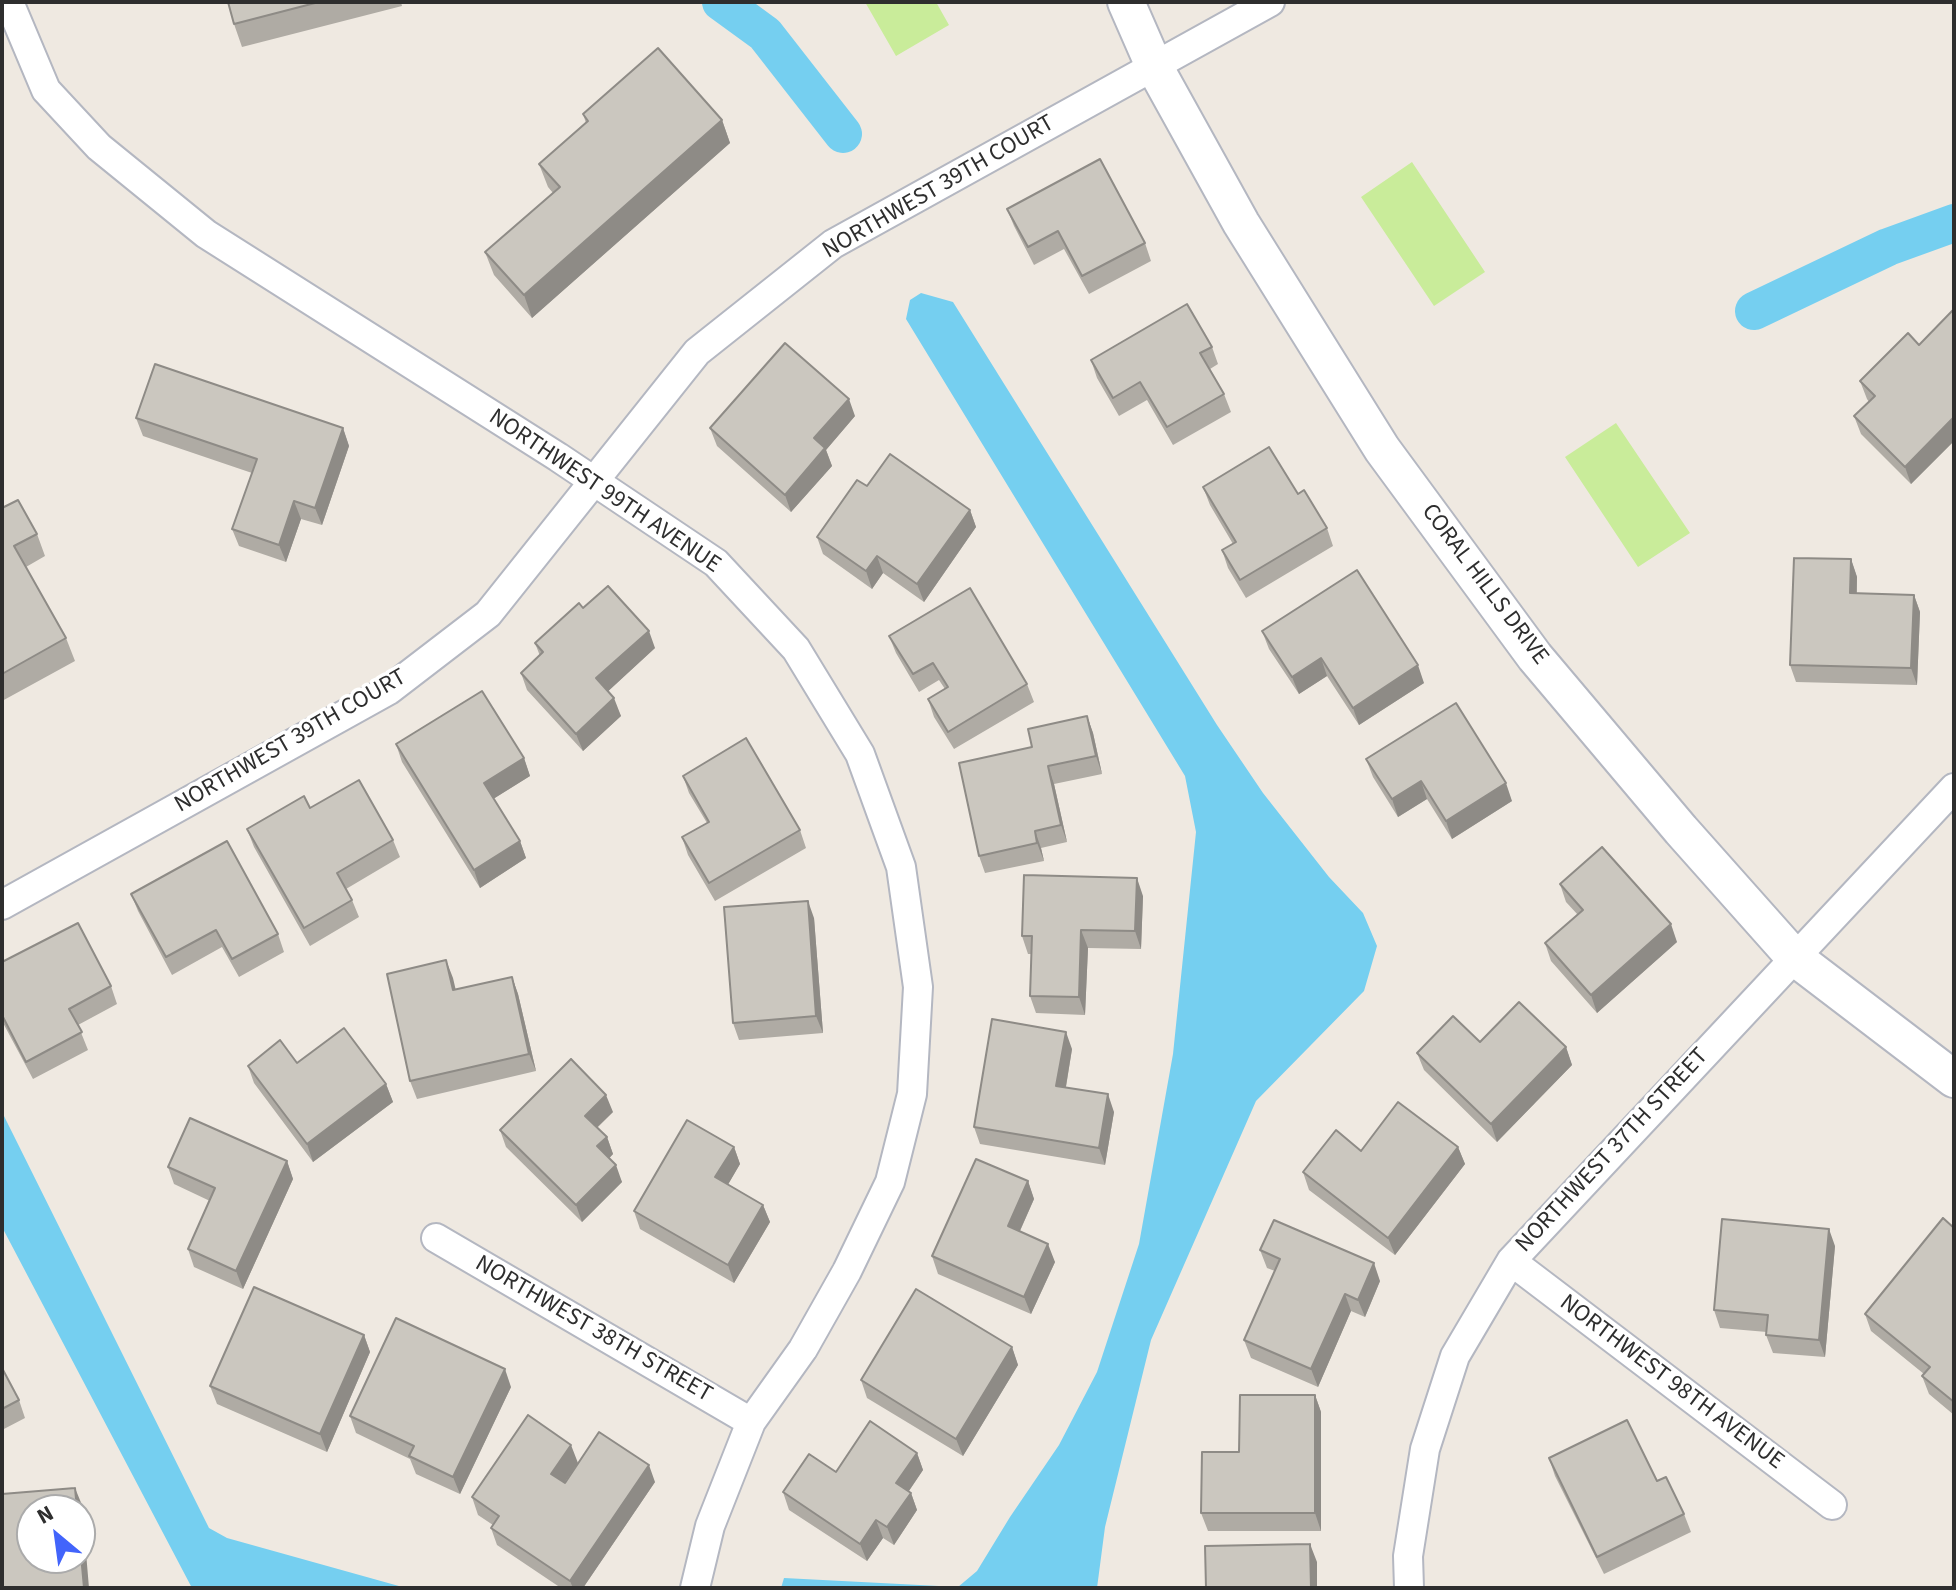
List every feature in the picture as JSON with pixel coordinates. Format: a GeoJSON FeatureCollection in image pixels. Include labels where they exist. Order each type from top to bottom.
{"type":"FeatureCollection","features":[{"type":"Feature","properties":{"kind":"street","name":"NORTHWEST 99TH AVENUE"},"geometry":{"type":"LineString","coordinates":[[9,2],[46,90],[99,147],[206,234],[593,480],[716,563],[796,649],[860,754],[901,867],[918,987],[912,1094],[890,1182],[847,1271],[803,1349],[751,1422],[710,1526],[695,1588]]}},
{"type":"Feature","properties":{"kind":"street","name":"CORAL HILLS DRIVE"},"geometry":{"type":"LineString","coordinates":[[1126,2],[1154,66],[1241,223],[1382,449],[1535,657],[1681,830],[1794,957],[1954,1079]]}},
{"type":"Feature","properties":{"kind":"street","name":"NORTHWEST 39TH COURT"},"geometry":{"type":"LineString","coordinates":[[2,905],[389,690],[488,614],[697,352],[833,244],[1270,2]]}},
{"type":"Feature","properties":{"kind":"street","name":"NORTHWEST 37TH STREET"},"geometry":{"type":"LineString","coordinates":[[1409,1588],[1408,1556],[1425,1449],[1455,1356],[1511,1261],[1954,788]]}},
{"type":"Feature","properties":{"kind":"street","name":"NORTHWEST 38TH STREET"},"geometry":{"type":"LineString","coordinates":[[436,1238],[751,1422]]}},
{"type":"Feature","properties":{"kind":"street","name":"NORTHWEST 98TH AVENUE"},"geometry":{"type":"LineString","coordinates":[[1511,1261],[1832,1505]]}},
{"type":"Feature","properties":{"kind":"green space"},"geometry":{"type":"Polygon","coordinates":[[[865,2],[936,2],[949,25],[896,56],[865,2]]]}},
{"type":"Feature","properties":{"kind":"green space"},"geometry":{"type":"Polygon","coordinates":[[[1412,162],[1485,272],[1434,306],[1361,197],[1412,162]]]}},
{"type":"Feature","properties":{"kind":"green space"},"geometry":{"type":"Polygon","coordinates":[[[1616,423],[1690,533],[1638,567],[1565,457],[1616,423]]]}},
{"type":"Feature","properties":{"kind":"water"},"geometry":{"type":"Polygon","coordinates":[[[921,293],[953,302],[1217,725],[1263,793],[1329,877],[1363,913],[1377,946],[1364,991],[1256,1101],[1151,1340],[1105,1527],[1097,1588],[781,1588],[784,1578],[958,1587],[977,1571],[1059,1445],[1097,1372],[1139,1244],[1173,1054],[1196,832],[1185,776],[906,319],[910,300],[921,293]]]}},
{"type":"Feature","properties":{"kind":"water"},"geometry":{"type":"Polygon","coordinates":[[[2,1112],[209,1528],[227,1538],[406,1588],[192,1588],[2,1227],[2,1112]]]}},
{"type":"Feature","properties":{"kind":"building"},"geometry":{"type":"Polygon","coordinates":[[[228,2],[319,2],[234,24],[228,2]]]}},
{"type":"Feature","properties":{"kind":"building"},"geometry":{"type":"Polygon","coordinates":[[[658,48],[722,120],[524,295],[485,252],[560,187],[539,164],[588,121],[583,114],[658,48]]]}},
{"type":"Feature","properties":{"kind":"building"},"geometry":{"type":"Polygon","coordinates":[[[1100,159],[1145,243],[1082,276],[1058,231],[1028,247],[1007,209],[1100,159]]]}},
{"type":"Feature","properties":{"kind":"building"},"geometry":{"type":"Polygon","coordinates":[[[1187,304],[1212,347],[1200,353],[1224,394],[1167,427],[1140,382],[1113,398],[1091,360],[1187,304]]]}},
{"type":"Feature","properties":{"kind":"building"},"geometry":{"type":"Polygon","coordinates":[[[1953,310],[1954,417],[1905,467],[1854,416],[1875,396],[1860,381],[1908,333],[1919,345],[1953,310]]]}},
{"type":"Feature","properties":{"kind":"building"},"geometry":{"type":"Polygon","coordinates":[[[785,343],[849,399],[814,438],[825,448],[785,495],[710,428],[785,343]]]}},
{"type":"Feature","properties":{"kind":"building"},"geometry":{"type":"Polygon","coordinates":[[[155,364],[343,428],[315,508],[294,501],[279,545],[232,529],[257,459],[136,418],[155,364]]]}},
{"type":"Feature","properties":{"kind":"building"},"geometry":{"type":"Polygon","coordinates":[[[1269,447],[1298,494],[1304,490],[1327,528],[1240,580],[1222,550],[1236,542],[1203,487],[1269,447]]]}},
{"type":"Feature","properties":{"kind":"building"},"geometry":{"type":"Polygon","coordinates":[[[890,454],[970,510],[917,584],[877,556],[866,571],[817,537],[857,480],[867,486],[890,454]]]}},
{"type":"Feature","properties":{"kind":"building"},"geometry":{"type":"Polygon","coordinates":[[[18,500],[37,534],[14,546],[66,638],[2,674],[2,508],[18,500]]]}},
{"type":"Feature","properties":{"kind":"building"},"geometry":{"type":"Polygon","coordinates":[[[1794,558],[1851,559],[1850,593],[1914,595],[1911,668],[1790,665],[1794,558]]]}},
{"type":"Feature","properties":{"kind":"building"},"geometry":{"type":"Polygon","coordinates":[[[1357,570],[1418,665],[1353,708],[1321,658],[1292,677],[1262,631],[1357,570]]]}},
{"type":"Feature","properties":{"kind":"building"},"geometry":{"type":"Polygon","coordinates":[[[608,586],[649,631],[596,678],[614,698],[576,734],[521,673],[543,652],[535,643],[579,603],[583,608],[608,586]]]}},
{"type":"Feature","properties":{"kind":"building"},"geometry":{"type":"Polygon","coordinates":[[[970,588],[1027,684],[948,732],[928,699],[948,687],[933,663],[913,674],[889,636],[970,588]]]}},
{"type":"Feature","properties":{"kind":"building"},"geometry":{"type":"Polygon","coordinates":[[[482,691],[524,758],[484,783],[520,841],[474,870],[396,744],[482,691]]]}},
{"type":"Feature","properties":{"kind":"building"},"geometry":{"type":"Polygon","coordinates":[[[1456,703],[1506,783],[1446,821],[1421,781],[1392,799],[1366,759],[1456,703]]]}},
{"type":"Feature","properties":{"kind":"building"},"geometry":{"type":"Polygon","coordinates":[[[1087,716],[1096,756],[1048,766],[1061,825],[1035,831],[1037,843],[979,856],[959,763],[1032,747],[1028,729],[1087,716]]]}},
{"type":"Feature","properties":{"kind":"building"},"geometry":{"type":"Polygon","coordinates":[[[746,738],[800,830],[709,883],[682,837],[709,822],[683,776],[746,738]]]}},
{"type":"Feature","properties":{"kind":"building"},"geometry":{"type":"Polygon","coordinates":[[[359,780],[393,840],[337,873],[352,900],[304,928],[247,829],[304,796],[310,808],[359,780]]]}},
{"type":"Feature","properties":{"kind":"building"},"geometry":{"type":"Polygon","coordinates":[[[227,841],[278,934],[232,959],[216,930],[166,957],[131,894],[227,841]]]}},
{"type":"Feature","properties":{"kind":"building"},"geometry":{"type":"Polygon","coordinates":[[[1602,847],[1671,924],[1591,995],[1545,943],[1583,910],[1560,884],[1602,847]]]}},
{"type":"Feature","properties":{"kind":"building"},"geometry":{"type":"Polygon","coordinates":[[[1024,875],[1137,878],[1135,931],[1081,930],[1079,997],[1030,996],[1032,936],[1022,936],[1024,875]]]}},
{"type":"Feature","properties":{"kind":"building"},"geometry":{"type":"Polygon","coordinates":[[[808,901],[816,1016],[733,1023],[724,907],[808,901]]]}},
{"type":"Feature","properties":{"kind":"building"},"geometry":{"type":"Polygon","coordinates":[[[78,923],[111,986],[69,1009],[82,1032],[26,1062],[2,1015],[2,962],[78,923]]]}},
{"type":"Feature","properties":{"kind":"building"},"geometry":{"type":"Polygon","coordinates":[[[446,960],[453,990],[512,977],[529,1054],[410,1081],[387,974],[446,960]]]}},
{"type":"Feature","properties":{"kind":"building"},"geometry":{"type":"Polygon","coordinates":[[[1519,1002],[1566,1047],[1491,1124],[1417,1053],[1453,1016],[1480,1042],[1519,1002]]]}},
{"type":"Feature","properties":{"kind":"building"},"geometry":{"type":"Polygon","coordinates":[[[992,1019],[1066,1032],[1056,1086],[1108,1094],[1099,1148],[974,1127],[992,1019]]]}},
{"type":"Feature","properties":{"kind":"building"},"geometry":{"type":"Polygon","coordinates":[[[344,1028],[386,1084],[307,1144],[248,1066],[280,1040],[297,1063],[344,1028]]]}},
{"type":"Feature","properties":{"kind":"building"},"geometry":{"type":"Polygon","coordinates":[[[571,1059],[606,1095],[585,1116],[607,1137],[597,1146],[616,1165],[576,1205],[500,1130],[571,1059]]]}},
{"type":"Feature","properties":{"kind":"building"},"geometry":{"type":"Polygon","coordinates":[[[1398,1102],[1458,1147],[1388,1238],[1303,1172],[1336,1130],[1361,1151],[1398,1102]]]}},
{"type":"Feature","properties":{"kind":"building"},"geometry":{"type":"Polygon","coordinates":[[[190,1118],[287,1161],[236,1271],[188,1249],[215,1188],[168,1167],[190,1118]]]}},
{"type":"Feature","properties":{"kind":"building"},"geometry":{"type":"Polygon","coordinates":[[[687,1120],[734,1147],[715,1177],[763,1205],[728,1265],[634,1211],[687,1120]]]}},
{"type":"Feature","properties":{"kind":"building"},"geometry":{"type":"Polygon","coordinates":[[[976,1159],[1028,1181],[1008,1226],[1048,1244],[1024,1297],[932,1256],[976,1159]]]}},
{"type":"Feature","properties":{"kind":"building"},"geometry":{"type":"Polygon","coordinates":[[[1943,1218],[1954,1228],[1954,1402],[1922,1376],[1930,1367],[1865,1314],[1943,1218]]]}},
{"type":"Feature","properties":{"kind":"building"},"geometry":{"type":"Polygon","coordinates":[[[1722,1219],[1829,1229],[1819,1340],[1766,1335],[1768,1315],[1714,1310],[1722,1219]]]}},
{"type":"Feature","properties":{"kind":"building"},"geometry":{"type":"Polygon","coordinates":[[[1274,1220],[1374,1263],[1358,1300],[1345,1294],[1311,1369],[1244,1340],[1280,1259],[1260,1250],[1274,1220]]]}},
{"type":"Feature","properties":{"kind":"building"},"geometry":{"type":"Polygon","coordinates":[[[254,1287],[364,1335],[320,1434],[210,1386],[254,1287]]]}},
{"type":"Feature","properties":{"kind":"building"},"geometry":{"type":"Polygon","coordinates":[[[916,1289],[1012,1347],[956,1439],[861,1380],[916,1289]]]}},
{"type":"Feature","properties":{"kind":"building"},"geometry":{"type":"Polygon","coordinates":[[[396,1318],[505,1369],[453,1477],[409,1456],[414,1446],[350,1416],[396,1318]]]}},
{"type":"Feature","properties":{"kind":"building"},"geometry":{"type":"Polygon","coordinates":[[[2,1368],[19,1400],[2,1409],[2,1368]]]}},
{"type":"Feature","properties":{"kind":"building"},"geometry":{"type":"Polygon","coordinates":[[[1240,1395],[1315,1395],[1315,1513],[1201,1513],[1202,1452],[1239,1452],[1240,1395]]]}},
{"type":"Feature","properties":{"kind":"building"},"geometry":{"type":"Polygon","coordinates":[[[528,1415],[571,1445],[551,1474],[565,1483],[599,1432],[649,1465],[570,1581],[491,1528],[499,1516],[472,1497],[528,1415]]]}},
{"type":"Feature","properties":{"kind":"building"},"geometry":{"type":"Polygon","coordinates":[[[1627,1420],[1657,1481],[1666,1477],[1684,1514],[1597,1557],[1549,1458],[1627,1420]]]}},
{"type":"Feature","properties":{"kind":"building"},"geometry":{"type":"Polygon","coordinates":[[[870,1421],[917,1453],[896,1483],[911,1493],[887,1527],[876,1520],[860,1544],[783,1492],[809,1454],[836,1472],[870,1421]]]}},
{"type":"Feature","properties":{"kind":"building"},"geometry":{"type":"Polygon","coordinates":[[[75,1488],[76,1494],[16,1494],[16,1574],[83,1574],[84,1588],[2,1588],[2,1494],[75,1488]]]}},
{"type":"Feature","properties":{"kind":"building"},"geometry":{"type":"Polygon","coordinates":[[[1310,1544],[1311,1588],[1206,1588],[1205,1546],[1310,1544]]]}},
{"type":"Feature","properties":{"kind":"waterway"},"geometry":{"type":"LineString","coordinates":[[721,2],[765,34],[843,134]]}},
{"type":"Feature","properties":{"kind":"waterway"},"geometry":{"type":"LineString","coordinates":[[1754,311],[1888,247],[1954,223]]}}]}
